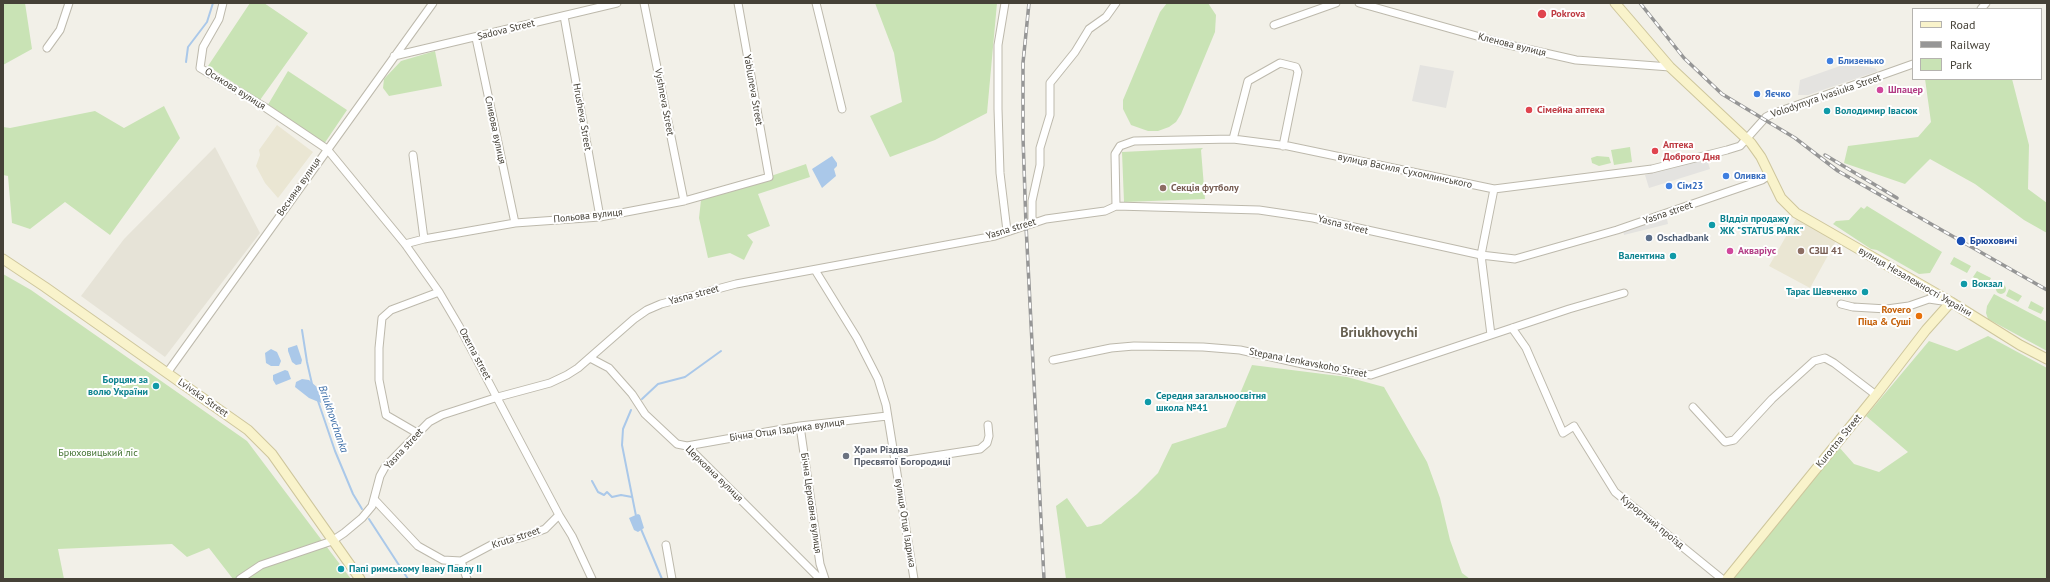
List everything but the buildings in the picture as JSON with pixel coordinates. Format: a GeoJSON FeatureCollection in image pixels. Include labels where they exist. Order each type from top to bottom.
{"type":"FeatureCollection","features":[{"type":"Feature","properties":{"kind":"main road","name":"вулиця Незалежності України"},"geometry":{"type":"LineString","coordinates":[[1615,3],[1670,67],[1747,139],[1758,152],[1783,202],[1796,213],[1951,302],[2020,345],[2047,358]]}},
{"type":"Feature","properties":{"kind":"main road","name":"Lvivska Street"},"geometry":{"type":"LineString","coordinates":[[3,259],[248,430],[272,454],[360,579]]}},
{"type":"Feature","properties":{"kind":"main road","name":"Kurortna Street"},"geometry":{"type":"LineString","coordinates":[[1727,579],[1876,395],[1926,330],[1951,302]]}},
{"type":"Feature","properties":{"kind":"street"},"geometry":{"type":"LineString","coordinates":[[47,48],[60,30],[69,3]]}},
{"type":"Feature","properties":{"kind":"street","name":"Осикова вулиця"},"geometry":{"type":"LineString","coordinates":[[224,3],[219,19],[203,47],[200,68],[271,111],[327,149]]}},
{"type":"Feature","properties":{"kind":"street","name":"Весняна вулиця"},"geometry":{"type":"LineString","coordinates":[[168,373],[433,3]]}},
{"type":"Feature","properties":{"kind":"street","name":"Sadova Street"},"geometry":{"type":"LineString","coordinates":[[394,56],[476,38],[617,3]]}},
{"type":"Feature","properties":{"kind":"street","name":"Vyshneva Street"},"geometry":{"type":"LineString","coordinates":[[644,3],[684,201]]}},
{"type":"Feature","properties":{"kind":"street","name":"Yabluneva Street"},"geometry":{"type":"LineString","coordinates":[[738,3],[769,177]]}},
{"type":"Feature","properties":{"kind":"street"},"geometry":{"type":"LineString","coordinates":[[816,3],[842,109]]}},
{"type":"Feature","properties":{"kind":"street"},"geometry":{"type":"LineString","coordinates":[[1005,3],[998,44],[998,102],[1000,173],[1007,231]]}},
{"type":"Feature","properties":{"kind":"street"},"geometry":{"type":"LineString","coordinates":[[1032,222],[1032,201],[1040,165],[1040,148],[1050,115],[1050,83],[1075,52],[1089,29],[1106,17],[1116,3]]}},
{"type":"Feature","properties":{"kind":"street"},"geometry":{"type":"LineString","coordinates":[[1274,25],[1336,3]]}},
{"type":"Feature","properties":{"kind":"street","name":"Кленова вулиця"},"geometry":{"type":"LineString","coordinates":[[1359,3],[1505,44],[1576,60],[1670,67]]}},
{"type":"Feature","properties":{"kind":"street","name":"Hrusheva Street"},"geometry":{"type":"LineString","coordinates":[[564,16],[600,217]]}},
{"type":"Feature","properties":{"kind":"street","name":"Сливова вулиця"},"geometry":{"type":"LineString","coordinates":[[476,38],[515,223]]}},
{"type":"Feature","properties":{"kind":"street"},"geometry":{"type":"LineString","coordinates":[[1233,138],[1248,81],[1280,63],[1296,67],[1298,72],[1283,146]]}},
{"type":"Feature","properties":{"kind":"street","name":"Volodymyra Ivasiuka Street"},"geometry":{"type":"LineString","coordinates":[[1747,139],[1766,117],[1772,114],[1912,64]]}},
{"type":"Feature","properties":{"kind":"street","name":"вулиця Василя Сухомлинського"},"geometry":{"type":"LineString","coordinates":[[1116,206],[1114,160],[1118,149],[1125,143],[1134,141],[1233,138],[1283,146],[1494,189],[1660,167],[1740,146],[1747,139]]}},
{"type":"Feature","properties":{"kind":"street","name":"Ozerna street"},"geometry":{"type":"LineString","coordinates":[[327,149],[404,244],[439,292],[498,397],[559,515],[572,536],[592,579]]}},
{"type":"Feature","properties":{"kind":"street"},"geometry":{"type":"LineString","coordinates":[[413,156],[424,239]]}},
{"type":"Feature","properties":{"kind":"street","name":"Yasna street"},"geometry":{"type":"LineString","coordinates":[[240,579],[261,565],[332,541],[362,518],[372,506],[379,481],[385,467],[429,422],[442,416],[498,397],[550,383],[578,368],[634,319],[647,310],[661,304],[736,284],[995,236],[1032,222],[1105,210],[1116,206],[1266,211],[1313,218],[1481,255],[1515,259],[1624,228],[1747,186],[1770,175]]}},
{"type":"Feature","properties":{"kind":"street","name":"Польова вулиця"},"geometry":{"type":"LineString","coordinates":[[404,244],[515,223],[600,217],[684,201],[769,177]]}},
{"type":"Feature","properties":{"kind":"street"},"geometry":{"type":"LineString","coordinates":[[1491,335],[1481,255],[1494,189]]}},
{"type":"Feature","properties":{"kind":"street","name":"вулиця Отця Іздрика"},"geometry":{"type":"LineString","coordinates":[[815,270],[857,338],[878,380],[886,405],[914,579]]}},
{"type":"Feature","properties":{"kind":"street"},"geometry":{"type":"LineString","coordinates":[[417,433],[386,415],[379,380],[379,348],[382,318],[391,310],[439,292]]}},
{"type":"Feature","properties":{"kind":"street","name":"Stepana Lenkavskoho Street"},"geometry":{"type":"LineString","coordinates":[[1052,360],[1134,346],[1202,347],[1240,350],[1307,365],[1371,375],[1512,328],[1624,293]]}},
{"type":"Feature","properties":{"kind":"street"},"geometry":{"type":"LineString","coordinates":[[1841,304],[1853,307],[1888,309],[1909,306],[1929,299],[1951,302]]}},
{"type":"Feature","properties":{"kind":"street","name":"Курортний проїзд"},"geometry":{"type":"LineString","coordinates":[[1512,328],[1526,348],[1563,433],[1574,426],[1615,492],[1722,579]]}},
{"type":"Feature","properties":{"kind":"street","name":"Церковна вулиця"},"geometry":{"type":"LineString","coordinates":[[590,358],[609,368],[632,394],[645,414],[677,444],[687,446],[820,579]]}},
{"type":"Feature","properties":{"kind":"street"},"geometry":{"type":"LineString","coordinates":[[1693,407],[1725,442],[1734,440],[1772,399],[1814,361],[1825,358],[1834,363],[1876,395]]}},
{"type":"Feature","properties":{"kind":"street","name":"Бічна Отця Іздрика вулиця"},"geometry":{"type":"LineString","coordinates":[[687,446],[800,426],[887,416]]}},
{"type":"Feature","properties":{"kind":"street","name":"Бічна Церковна вулиця"},"geometry":{"type":"LineString","coordinates":[[800,426],[820,564],[825,579]]}},
{"type":"Feature","properties":{"kind":"street"},"geometry":{"type":"LineString","coordinates":[[895,462],[980,448],[987,443],[989,436],[988,426]]}},
{"type":"Feature","properties":{"kind":"street","name":"Kruta street"},"geometry":{"type":"LineString","coordinates":[[374,499],[408,536],[426,551],[443,560],[461,560],[493,544],[523,537],[545,528],[559,515]]}},
{"type":"Feature","properties":{"kind":"street"},"geometry":{"type":"LineString","coordinates":[[666,545],[672,579]]}},
{"type":"Feature","properties":{"kind":"street"},"geometry":{"type":"LineString","coordinates":[[461,560],[467,579]]}},
{"type":"Feature","properties":{"kind":"shaded area"},"geometry":{"type":"Polygon","coordinates":[[[1857,60],[1861,66],[1875,68],[1878,71],[1808,95],[1798,95],[1800,80],[1857,60]]]}},
{"type":"Feature","properties":{"kind":"shaded area"},"geometry":{"type":"Polygon","coordinates":[[[1420,65],[1454,71],[1446,108],[1412,101],[1420,65]]]}},
{"type":"Feature","properties":{"kind":"shaded area"},"geometry":{"type":"Polygon","coordinates":[[[277,125],[313,152],[278,198],[265,183],[256,166],[260,155],[259,150],[277,125]]]}},
{"type":"Feature","properties":{"kind":"shaded area"},"geometry":{"type":"Polygon","coordinates":[[[215,147],[260,233],[165,357],[81,296],[124,239],[215,147]]]}},
{"type":"Feature","properties":{"kind":"shaded area"},"geometry":{"type":"Polygon","coordinates":[[[1706,156],[1710,169],[1649,188],[1645,175],[1706,156]]]}},
{"type":"Feature","properties":{"kind":"shaded area"},"geometry":{"type":"Polygon","coordinates":[[[1667,219],[1668,224],[1624,235],[1623,230],[1667,219]]]}},
{"type":"Feature","properties":{"kind":"shaded area"},"geometry":{"type":"Polygon","coordinates":[[[1796,219],[1836,241],[1810,288],[1769,266],[1796,219]]]}},
{"type":"Feature","properties":{"kind":"green space"},"geometry":{"type":"Polygon","coordinates":[[[3,3],[25,3],[32,49],[3,65],[3,3]]]}},
{"type":"Feature","properties":{"kind":"green space"},"geometry":{"type":"Polygon","coordinates":[[[250,3],[264,3],[308,33],[260,100],[208,66],[250,3]]]}},
{"type":"Feature","properties":{"kind":"green space"},"geometry":{"type":"Polygon","coordinates":[[[875,3],[997,3],[987,113],[935,140],[890,157],[870,116],[902,102],[894,53],[875,3]]]}},
{"type":"Feature","properties":{"kind":"green space"},"geometry":{"type":"Polygon","coordinates":[[[1167,3],[1208,3],[1216,15],[1215,32],[1181,114],[1176,122],[1169,127],[1158,131],[1148,131],[1131,125],[1123,109],[1123,100],[1160,12],[1167,3]]]}},
{"type":"Feature","properties":{"kind":"green space"},"geometry":{"type":"Polygon","coordinates":[[[435,51],[442,86],[389,96],[383,88],[384,79],[401,61],[435,51]]]}},
{"type":"Feature","properties":{"kind":"green space"},"geometry":{"type":"Polygon","coordinates":[[[288,71],[347,110],[324,144],[266,108],[288,71]]]}},
{"type":"Feature","properties":{"kind":"green space"},"geometry":{"type":"Polygon","coordinates":[[[1925,80],[2012,80],[2029,145],[2028,189],[2047,203],[2047,233],[2024,220],[1975,184],[1930,159],[1905,184],[1844,163],[1848,146],[1918,137],[1931,122],[1925,80]]]}},
{"type":"Feature","properties":{"kind":"green space"},"geometry":{"type":"Polygon","coordinates":[[[164,106],[180,138],[110,235],[65,202],[30,229],[12,223],[8,176],[3,175],[3,127],[10,128],[95,111],[124,128],[164,106]]]}},
{"type":"Feature","properties":{"kind":"green space"},"geometry":{"type":"Polygon","coordinates":[[[1630,147],[1632,162],[1614,165],[1611,150],[1630,147]]]}},
{"type":"Feature","properties":{"kind":"green space"},"geometry":{"type":"Polygon","coordinates":[[[1203,148],[1201,150],[1205,199],[1124,202],[1122,152],[1203,148]]]}},
{"type":"Feature","properties":{"kind":"green space"},"geometry":{"type":"Polygon","coordinates":[[[1597,156],[1609,157],[1611,163],[1599,166],[1592,163],[1591,158],[1597,156]]]}},
{"type":"Feature","properties":{"kind":"green space"},"geometry":{"type":"Polygon","coordinates":[[[806,164],[810,177],[758,194],[770,226],[747,235],[753,242],[744,260],[730,253],[708,258],[699,218],[701,200],[806,164]]]}},
{"type":"Feature","properties":{"kind":"green space"},"geometry":{"type":"Polygon","coordinates":[[[1867,206],[1942,252],[1930,273],[1919,274],[1877,250],[1871,249],[1833,224],[1836,221],[1849,220],[1861,207],[1864,209],[1867,206]]]}},
{"type":"Feature","properties":{"kind":"green space"},"geometry":{"type":"Polygon","coordinates":[[[1954,257],[1971,266],[1967,273],[1950,264],[1954,257]]]}},
{"type":"Feature","properties":{"kind":"green space"},"geometry":{"type":"Polygon","coordinates":[[[1977,271],[1991,278],[1987,285],[1973,277],[1977,271]]]}},
{"type":"Feature","properties":{"kind":"green space","name":"Брюховицький ліс"},"geometry":{"type":"Polygon","coordinates":[[[3,274],[31,290],[247,441],[351,579],[233,579],[209,548],[187,557],[172,544],[58,549],[64,579],[3,579],[3,274]]]}},
{"type":"Feature","properties":{"kind":"green space"},"geometry":{"type":"Polygon","coordinates":[[[2001,284],[2006,289],[2001,294],[1996,289],[2001,284]]]}},
{"type":"Feature","properties":{"kind":"green space"},"geometry":{"type":"Polygon","coordinates":[[[2009,289],[2022,296],[2018,302],[2006,296],[2009,289]]]}},
{"type":"Feature","properties":{"kind":"green space"},"geometry":{"type":"Polygon","coordinates":[[[1994,294],[2047,322],[2047,351],[1988,319],[1986,313],[1987,306],[1994,294]]]}},
{"type":"Feature","properties":{"kind":"green space"},"geometry":{"type":"Polygon","coordinates":[[[2031,301],[2044,308],[2041,314],[2028,308],[2031,301]]]}},
{"type":"Feature","properties":{"kind":"green space"},"geometry":{"type":"Polygon","coordinates":[[[1988,336],[2047,368],[2047,579],[1732,579],[1839,447],[1854,464],[1879,472],[1908,452],[1866,416],[1929,341],[1957,351],[1988,336]]]}},
{"type":"Feature","properties":{"kind":"green space"},"geometry":{"type":"Polygon","coordinates":[[[1252,365],[1347,377],[1384,387],[1427,462],[1440,498],[1450,540],[1462,573],[1470,579],[1066,579],[1056,506],[1067,498],[1087,527],[1101,524],[1137,494],[1158,473],[1172,444],[1226,427],[1252,365]]]}},
{"type":"Feature","properties":{"kind":"water"},"geometry":{"type":"Polygon","coordinates":[[[832,156],[837,163],[837,166],[834,169],[836,176],[822,188],[812,169],[832,156]]]}},
{"type":"Feature","properties":{"kind":"water"},"geometry":{"type":"Polygon","coordinates":[[[297,345],[302,360],[301,364],[296,365],[292,362],[288,348],[297,345]]]}},
{"type":"Feature","properties":{"kind":"water"},"geometry":{"type":"Polygon","coordinates":[[[271,349],[277,352],[281,361],[279,366],[271,366],[266,363],[265,353],[271,349]]]}},
{"type":"Feature","properties":{"kind":"water"},"geometry":{"type":"Polygon","coordinates":[[[285,370],[288,371],[291,379],[276,385],[273,380],[273,375],[285,370]]]}},
{"type":"Feature","properties":{"kind":"water"},"geometry":{"type":"Polygon","coordinates":[[[302,379],[309,380],[319,389],[321,403],[309,398],[295,387],[296,382],[302,379]]]}},
{"type":"Feature","properties":{"kind":"water"},"geometry":{"type":"Polygon","coordinates":[[[638,514],[640,515],[644,528],[638,532],[634,530],[629,518],[638,514]]]}},
{"type":"Feature","properties":{"kind":"waterway","name":"Briukhovchanka"},"geometry":{"type":"LineString","coordinates":[[186,62],[188,47],[207,22],[213,3]]}},
{"type":"Feature","properties":{"kind":"waterway","name":"Briukhovchanka"},"geometry":{"type":"LineString","coordinates":[[302,330],[312,384]]}},
{"type":"Feature","properties":{"kind":"waterway"},"geometry":{"type":"LineString","coordinates":[[642,399],[658,384],[685,377],[721,351]]}},
{"type":"Feature","properties":{"kind":"waterway","name":"Briukhovchanka"},"geometry":{"type":"LineString","coordinates":[[318,401],[335,451],[353,494],[362,509]]}},
{"type":"Feature","properties":{"kind":"waterway"},"geometry":{"type":"LineString","coordinates":[[631,410],[623,429],[622,445],[636,516]]}},
{"type":"Feature","properties":{"kind":"waterway"},"geometry":{"type":"LineString","coordinates":[[592,481],[598,492],[604,495],[607,492],[612,497],[621,495],[632,497]]}},
{"type":"Feature","properties":{"kind":"waterway","name":"Briukhovchanka"},"geometry":{"type":"LineString","coordinates":[[369,519],[408,579]]}},
{"type":"Feature","properties":{"kind":"waterway"},"geometry":{"type":"LineString","coordinates":[[641,529],[662,579]]}},
{"type":"Feature","properties":{"kind":"railway"},"geometry":{"type":"LineString","coordinates":[[1029,3],[1023,63],[1023,137],[1044,579]]}},
{"type":"Feature","properties":{"kind":"railway"},"geometry":{"type":"LineString","coordinates":[[1640,3],[1684,58],[1722,94],[1795,138],[1838,171],[2047,290]]}},
{"type":"Feature","properties":{"kind":"railway"},"geometry":{"type":"LineString","coordinates":[[1825,155],[1897,198]]}},
{"type":"Feature","properties":{"kind":"place","name":"Pokrova"},"geometry":{"type":"Point","coordinates":[1542,14]}},
{"type":"Feature","properties":{"kind":"place","name":"Близенько"},"geometry":{"type":"Point","coordinates":[1830,61]}},
{"type":"Feature","properties":{"kind":"place","name":"Шпацер"},"geometry":{"type":"Point","coordinates":[1880,90]}},
{"type":"Feature","properties":{"kind":"place","name":"Яєчко"},"geometry":{"type":"Point","coordinates":[1757,94]}},
{"type":"Feature","properties":{"kind":"place","name":"Сімейна аптека"},"geometry":{"type":"Point","coordinates":[1529,110]}},
{"type":"Feature","properties":{"kind":"place","name":"Володимир Івасюк"},"geometry":{"type":"Point","coordinates":[1827,111]}},
{"type":"Feature","properties":{"kind":"place","name":"Аптека Доброго Дня"},"geometry":{"type":"Point","coordinates":[1655,151]}},
{"type":"Feature","properties":{"kind":"place","name":"Оливка"},"geometry":{"type":"Point","coordinates":[1726,176]}},
{"type":"Feature","properties":{"kind":"place","name":"Сім23"},"geometry":{"type":"Point","coordinates":[1669,186]}},
{"type":"Feature","properties":{"kind":"place","name":"Секція футболу"},"geometry":{"type":"Point","coordinates":[1163,188]}},
{"type":"Feature","properties":{"kind":"place","name":"ВІдділ продажу ЖК \"STATUS PARK\""},"geometry":{"type":"Point","coordinates":[1712,225]}},
{"type":"Feature","properties":{"kind":"place","name":"Oschadbank"},"geometry":{"type":"Point","coordinates":[1649,238]}},
{"type":"Feature","properties":{"kind":"place","name":"Брюховичі"},"geometry":{"type":"Point","coordinates":[1961,241]}},
{"type":"Feature","properties":{"kind":"place","name":"Акваріус"},"geometry":{"type":"Point","coordinates":[1730,251]}},
{"type":"Feature","properties":{"kind":"place","name":"СЗШ 41"},"geometry":{"type":"Point","coordinates":[1801,251]}},
{"type":"Feature","properties":{"kind":"place","name":"Валентина"},"geometry":{"type":"Point","coordinates":[1673,256]}},
{"type":"Feature","properties":{"kind":"place","name":"Вокзал"},"geometry":{"type":"Point","coordinates":[1964,284]}},
{"type":"Feature","properties":{"kind":"place","name":"Тарас Шевченко"},"geometry":{"type":"Point","coordinates":[1865,292]}},
{"type":"Feature","properties":{"kind":"place","name":"Rovero Піца & Суші"},"geometry":{"type":"Point","coordinates":[1919,316]}},
{"type":"Feature","properties":{"kind":"place","name":"Борцям за волю України"},"geometry":{"type":"Point","coordinates":[156,386]}},
{"type":"Feature","properties":{"kind":"place","name":"Середня загальноосвітня школа №41"},"geometry":{"type":"Point","coordinates":[1148,402]}},
{"type":"Feature","properties":{"kind":"place","name":"Храм Різдва Пресвятої Богородиці"},"geometry":{"type":"Point","coordinates":[846,456]}},
{"type":"Feature","properties":{"kind":"place","name":"Папі римському Івану Павлу ІІ"},"geometry":{"type":"Point","coordinates":[341,569]}},
{"type":"Feature","properties":{"kind":"district","name":"Briukhovychi"},"geometry":{"type":"Point","coordinates":[1379,333]}}]}
